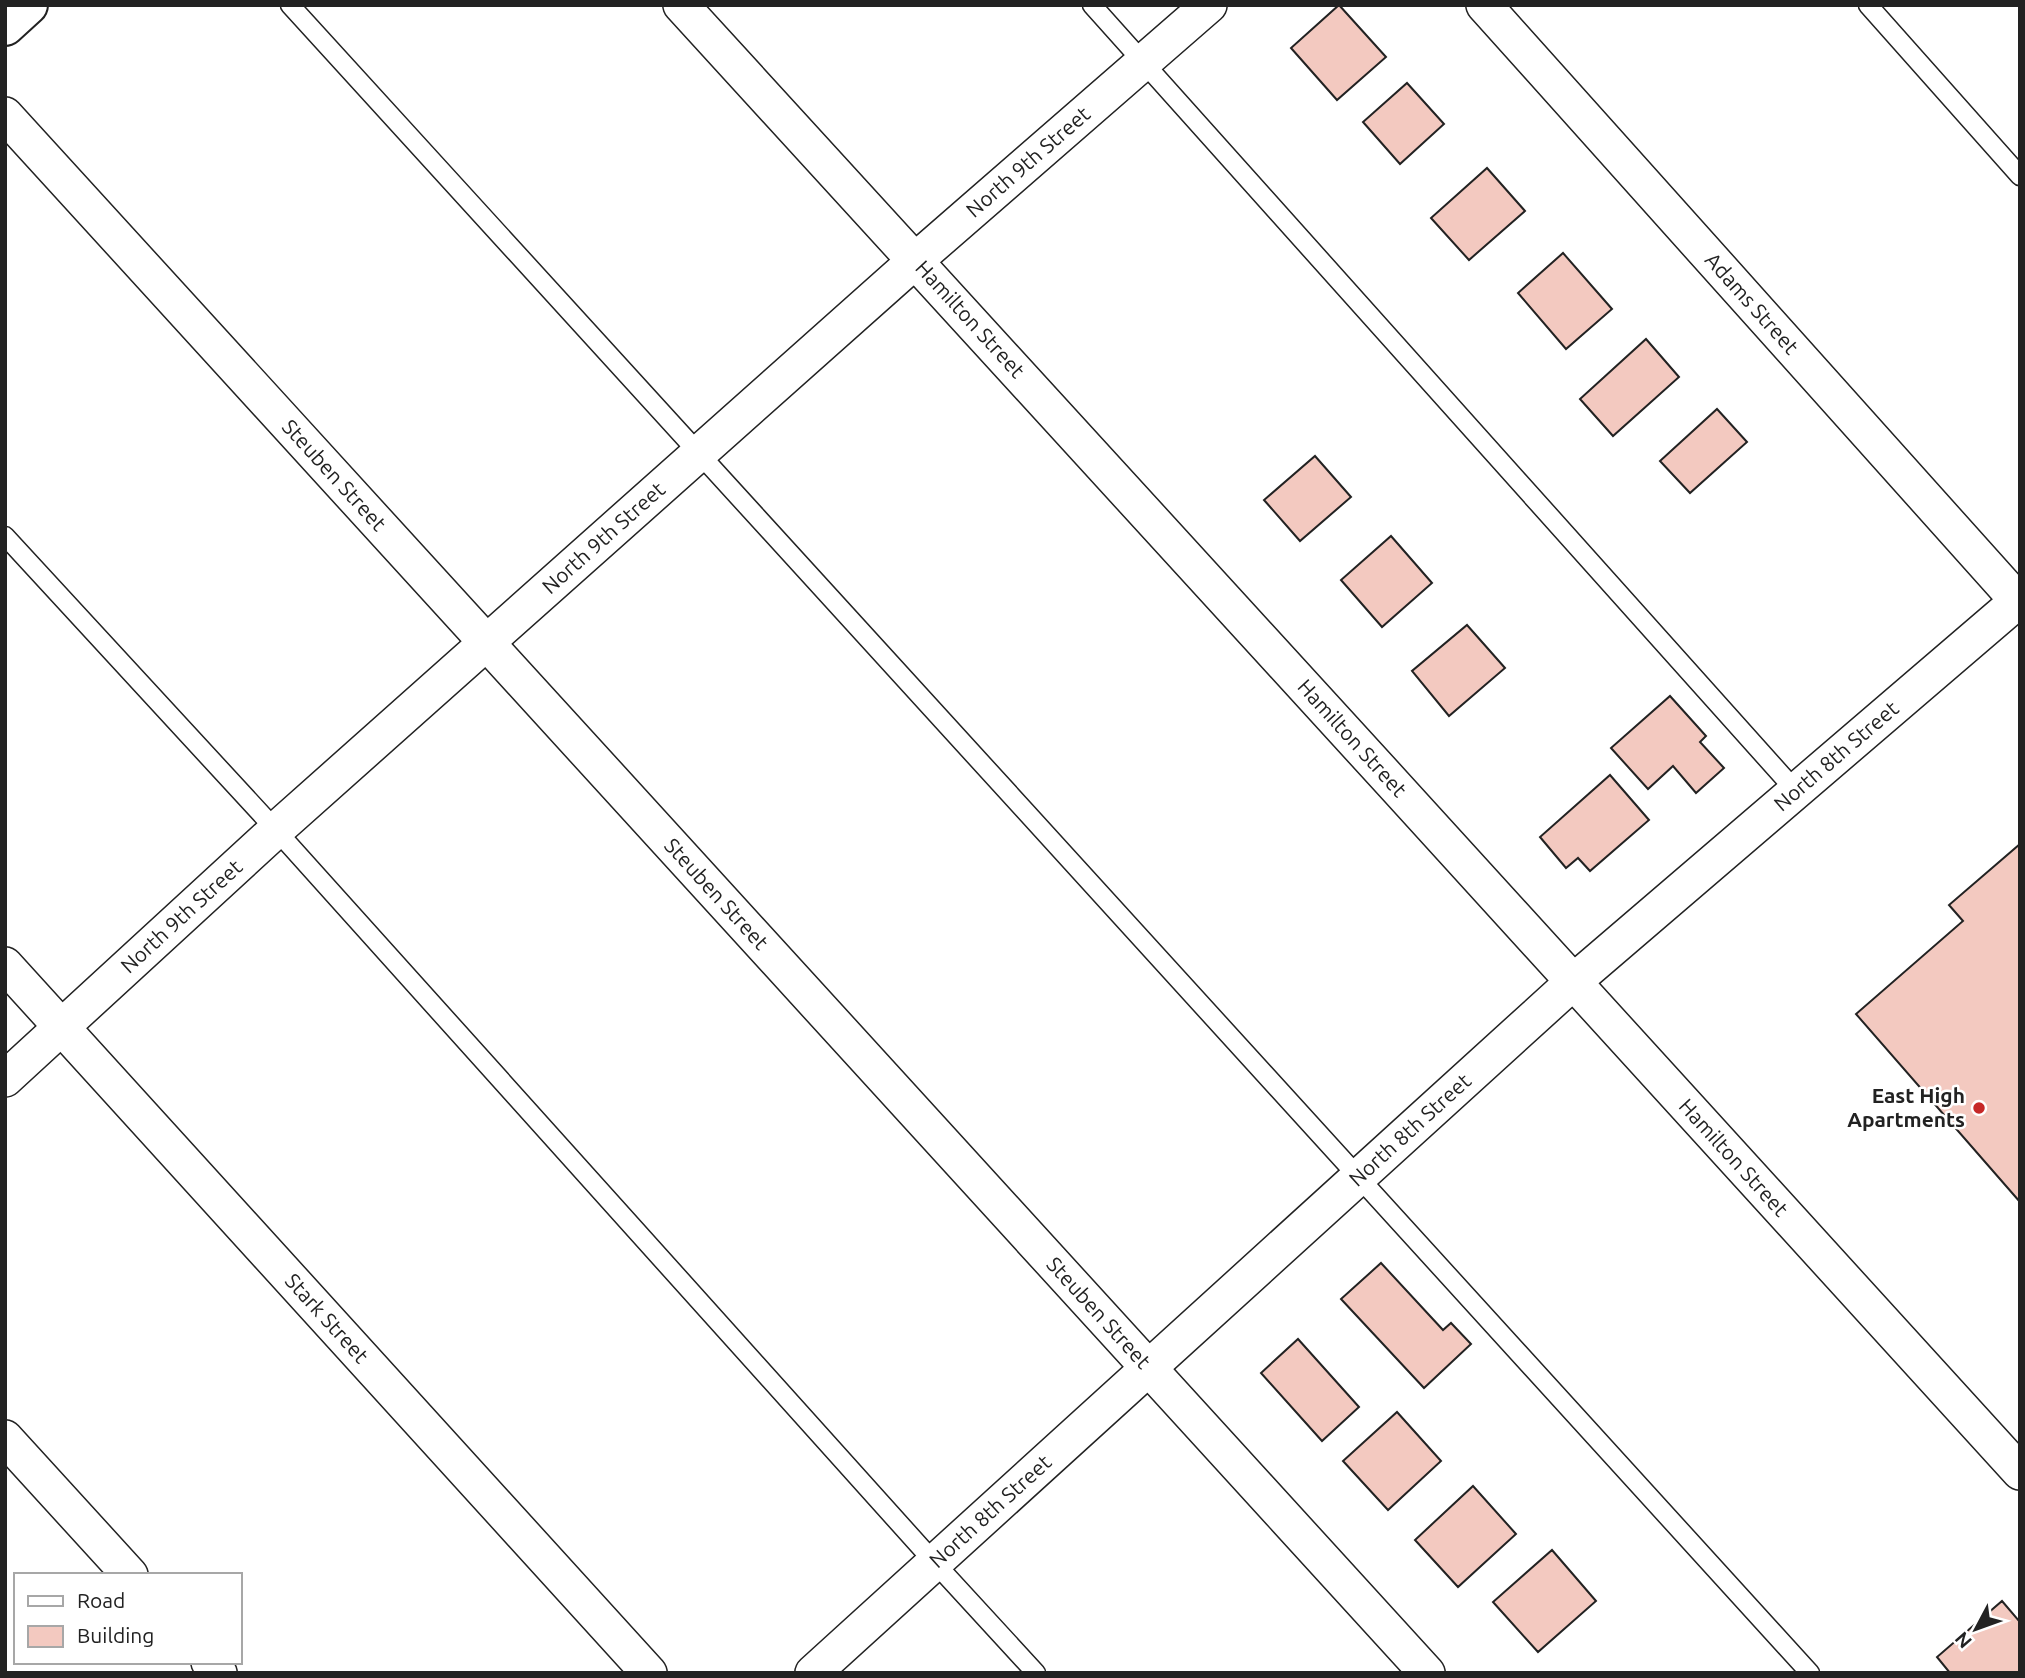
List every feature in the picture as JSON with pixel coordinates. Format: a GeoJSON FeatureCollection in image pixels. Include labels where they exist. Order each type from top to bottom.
{"type":"FeatureCollection","features":[{"type":"Feature","properties":{"kind":"street"},"geometry":{"type":"LineString","coordinates":[[5,26],[29,5]]}},
{"type":"Feature","properties":{"kind":"street","name":"Hamilton Street"},"geometry":{"type":"LineString","coordinates":[[681,5],[2020,1472]]}},
{"type":"Feature","properties":{"kind":"street","name":"North 9th Street"},"geometry":{"type":"LineString","coordinates":[[5,1079],[276,830],[916,260],[1209,5]]}},
{"type":"Feature","properties":{"kind":"street","name":"Adams Street"},"geometry":{"type":"LineString","coordinates":[[1484,5],[2019,600]]}},
{"type":"Feature","properties":{"kind":"street","name":"Steuben Street"},"geometry":{"type":"LineString","coordinates":[[5,115],[1427,1673]]}},
{"type":"Feature","properties":{"kind":"street","name":"North 8th Street"},"geometry":{"type":"LineString","coordinates":[[813,1673],[1572,982],[2019,600]]}},
{"type":"Feature","properties":{"kind":"street","name":"Stark Street"},"geometry":{"type":"LineString","coordinates":[[5,965],[649,1673]]}},
{"type":"Feature","properties":{"kind":"street"},"geometry":{"type":"LineString","coordinates":[[5,1438],[128,1573]]}},
{"type":"Feature","properties":{"kind":"lane"},"geometry":{"type":"LineString","coordinates":[[290,5],[1810,1673]]}},
{"type":"Feature","properties":{"kind":"lane"},"geometry":{"type":"LineString","coordinates":[[1092,5],[1795,790]]}},
{"type":"Feature","properties":{"kind":"lane"},"geometry":{"type":"LineString","coordinates":[[1868,5],[2020,176]]}},
{"type":"Feature","properties":{"kind":"lane"},"geometry":{"type":"LineString","coordinates":[[5,536],[276,830],[1036,1673]]}},
{"type":"Feature","properties":{"kind":"building"},"geometry":{"type":"Polygon","coordinates":[[[1339,5],[1386,57],[1337,100],[1291,48],[1339,5]]]}},
{"type":"Feature","properties":{"kind":"building"},"geometry":{"type":"Polygon","coordinates":[[[1407,83],[1444,124],[1400,164],[1363,122],[1407,83]]]}},
{"type":"Feature","properties":{"kind":"building"},"geometry":{"type":"Polygon","coordinates":[[[1487,168],[1525,211],[1469,260],[1431,218],[1487,168]]]}},
{"type":"Feature","properties":{"kind":"building"},"geometry":{"type":"Polygon","coordinates":[[[1563,253],[1612,309],[1566,349],[1518,293],[1563,253]]]}},
{"type":"Feature","properties":{"kind":"building"},"geometry":{"type":"Polygon","coordinates":[[[1646,339],[1679,377],[1613,436],[1580,399],[1646,339]]]}},
{"type":"Feature","properties":{"kind":"building"},"geometry":{"type":"Polygon","coordinates":[[[1717,409],[1747,442],[1690,493],[1660,461],[1717,409]]]}},
{"type":"Feature","properties":{"kind":"building"},"geometry":{"type":"Polygon","coordinates":[[[1315,456],[1351,497],[1300,541],[1264,500],[1315,456]]]}},
{"type":"Feature","properties":{"kind":"building"},"geometry":{"type":"Polygon","coordinates":[[[1391,536],[1432,583],[1382,627],[1341,580],[1391,536]]]}},
{"type":"Feature","properties":{"kind":"building"},"geometry":{"type":"Polygon","coordinates":[[[1467,625],[1505,668],[1449,716],[1412,671],[1467,625]]]}},
{"type":"Feature","properties":{"kind":"building"},"geometry":{"type":"Polygon","coordinates":[[[1670,696],[1706,736],[1700,742],[1724,768],[1696,793],[1673,766],[1648,789],[1611,748],[1670,696]]]}},
{"type":"Feature","properties":{"kind":"building"},"geometry":{"type":"Polygon","coordinates":[[[1610,775],[1649,820],[1590,871],[1578,858],[1566,868],[1540,837],[1610,775]]]}},
{"type":"Feature","properties":{"kind":"building","name":"East High Apartments"},"geometry":{"type":"Polygon","coordinates":[[[2020,844],[2020,1202],[1856,1014],[1963,921],[1949,905],[2020,844]]]}},
{"type":"Feature","properties":{"kind":"building"},"geometry":{"type":"Polygon","coordinates":[[[1381,1263],[1443,1330],[1451,1323],[1471,1344],[1424,1388],[1341,1299],[1381,1263]]]}},
{"type":"Feature","properties":{"kind":"building"},"geometry":{"type":"Polygon","coordinates":[[[1298,1339],[1359,1407],[1322,1441],[1261,1373],[1298,1339]]]}},
{"type":"Feature","properties":{"kind":"building"},"geometry":{"type":"Polygon","coordinates":[[[1397,1412],[1441,1461],[1388,1510],[1343,1461],[1397,1412]]]}},
{"type":"Feature","properties":{"kind":"building"},"geometry":{"type":"Polygon","coordinates":[[[1473,1486],[1516,1534],[1458,1587],[1415,1540],[1473,1486]]]}},
{"type":"Feature","properties":{"kind":"building"},"geometry":{"type":"Polygon","coordinates":[[[1552,1550],[1596,1601],[1538,1652],[1493,1602],[1552,1550]]]}},
{"type":"Feature","properties":{"kind":"building"},"geometry":{"type":"Polygon","coordinates":[[[2002,1601],[2020,1622],[2020,1673],[1950,1673],[1937,1657],[2002,1601]]]}},
{"type":"Feature","properties":{"kind":"place","name":"East High Apartments"},"geometry":{"type":"Point","coordinates":[1979,1108]}}]}
